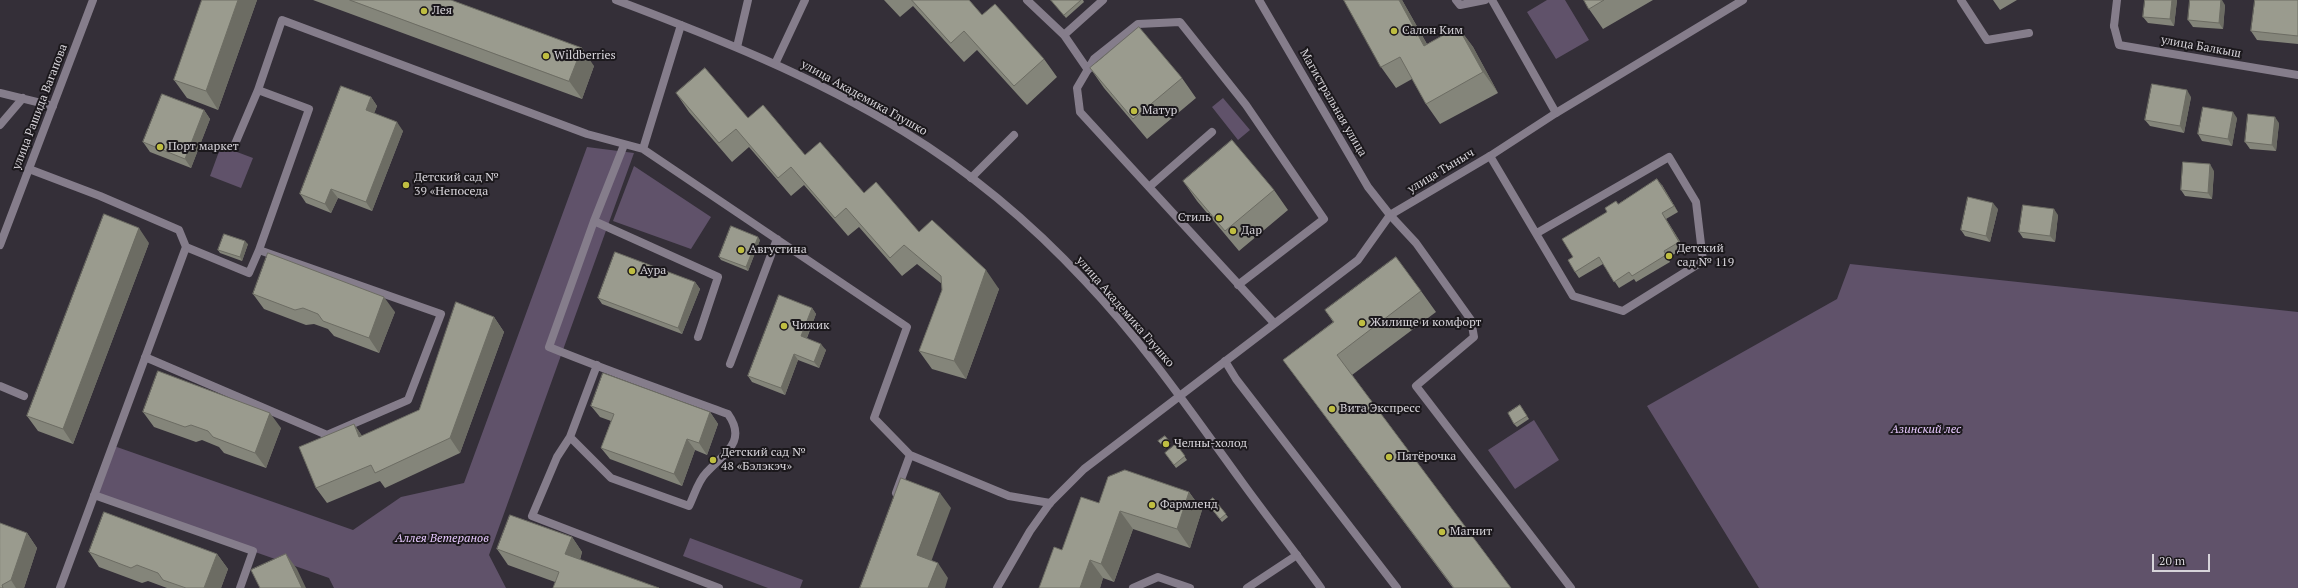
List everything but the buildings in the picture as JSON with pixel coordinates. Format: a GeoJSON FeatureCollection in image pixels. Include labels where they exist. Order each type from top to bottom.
{"type":"FeatureCollection","features":[{"type":"Feature","properties":{"kind":"street","name":"улица Рашида Вагапова"},"geometry":{"type":"LineString","coordinates":[[0,245],[93,0]]}},
{"type":"Feature","properties":{"kind":"street","name":"улица Академика Глушко"},"geometry":{"type":"LineString","coordinates":[[616,0],[736,47],[775,64],[904,131],[971,178],[1030,226],[1085,281],[1150,356],[1321,588]]}},
{"type":"Feature","properties":{"kind":"street"},"geometry":{"type":"LineString","coordinates":[[736,47],[748,0]]}},
{"type":"Feature","properties":{"kind":"street"},"geometry":{"type":"LineString","coordinates":[[775,64],[805,0]]}},
{"type":"Feature","properties":{"kind":"street"},"geometry":{"type":"LineString","coordinates":[[1027,0],[1064,36],[1088,70]]}},
{"type":"Feature","properties":{"kind":"street"},"geometry":{"type":"LineString","coordinates":[[1064,36],[1103,0]]}},
{"type":"Feature","properties":{"kind":"street","name":"Магистральная улица"},"geometry":{"type":"LineString","coordinates":[[1259,0],[1368,187],[1390,215],[1416,243],[1471,320],[1474,337],[1416,386],[1571,588]]}},
{"type":"Feature","properties":{"kind":"street"},"geometry":{"type":"LineString","coordinates":[[1456,0],[1460,5],[1485,0]]}},
{"type":"Feature","properties":{"kind":"street"},"geometry":{"type":"LineString","coordinates":[[1492,0],[1556,113]]}},
{"type":"Feature","properties":{"kind":"street","name":"улица Тыныч"},"geometry":{"type":"LineString","coordinates":[[997,588],[1026,537],[1050,503],[1084,468],[1358,260],[1390,215],[1490,156],[1556,113],[1742,0]]}},
{"type":"Feature","properties":{"kind":"street"},"geometry":{"type":"LineString","coordinates":[[1961,0],[1987,40],[2030,33]]}},
{"type":"Feature","properties":{"kind":"street","name":"улица Балкыш"},"geometry":{"type":"LineString","coordinates":[[2118,0],[2114,26],[2119,46],[2298,75]]}},
{"type":"Feature","properties":{"kind":"street"},"geometry":{"type":"LineString","coordinates":[[235,144],[258,90],[282,20],[624,145],[643,149],[907,327],[874,418],[910,455],[1009,496],[1050,503]]}},
{"type":"Feature","properties":{"kind":"street"},"geometry":{"type":"LineString","coordinates":[[1238,285],[1324,219],[1246,105],[1180,22],[1138,24],[1094,59],[1077,88],[1080,112],[1238,285],[1274,323]]}},
{"type":"Feature","properties":{"kind":"street"},"geometry":{"type":"LineString","coordinates":[[643,149],[681,25]]}},
{"type":"Feature","properties":{"kind":"street"},"geometry":{"type":"LineString","coordinates":[[186,248],[249,273],[259,250],[310,109],[258,90]]}},
{"type":"Feature","properties":{"kind":"street"},"geometry":{"type":"LineString","coordinates":[[0,93],[53,106]]}},
{"type":"Feature","properties":{"kind":"street"},"geometry":{"type":"LineString","coordinates":[[0,125],[23,98]]}},
{"type":"Feature","properties":{"kind":"street"},"geometry":{"type":"LineString","coordinates":[[1149,187],[1212,132]]}},
{"type":"Feature","properties":{"kind":"street"},"geometry":{"type":"LineString","coordinates":[[971,178],[1014,135]]}},
{"type":"Feature","properties":{"kind":"street"},"geometry":{"type":"LineString","coordinates":[[570,437],[611,478],[689,506],[705,474],[728,453],[736,434],[735,424],[728,414],[549,348],[594,221],[624,145]]}},
{"type":"Feature","properties":{"kind":"street"},"geometry":{"type":"LineString","coordinates":[[1490,156],[1573,296],[1623,311],[1703,261],[1696,202],[1669,157],[1537,233]]}},
{"type":"Feature","properties":{"kind":"street"},"geometry":{"type":"LineString","coordinates":[[29,169],[100,196],[179,230],[186,248],[60,588]]}},
{"type":"Feature","properties":{"kind":"street"},"geometry":{"type":"LineString","coordinates":[[594,221],[718,276],[698,337]]}},
{"type":"Feature","properties":{"kind":"street"},"geometry":{"type":"LineString","coordinates":[[730,364],[777,239]]}},
{"type":"Feature","properties":{"kind":"street"},"geometry":{"type":"LineString","coordinates":[[146,358],[327,435],[408,400],[441,314],[259,250]]}},
{"type":"Feature","properties":{"kind":"street"},"geometry":{"type":"LineString","coordinates":[[1225,361],[1236,379],[1397,588]]}},
{"type":"Feature","properties":{"kind":"street"},"geometry":{"type":"LineString","coordinates":[[597,365],[570,437],[557,457],[532,516],[719,588]]}},
{"type":"Feature","properties":{"kind":"street"},"geometry":{"type":"LineString","coordinates":[[0,386],[24,396]]}},
{"type":"Feature","properties":{"kind":"street"},"geometry":{"type":"LineString","coordinates":[[894,499],[910,455]]}},
{"type":"Feature","properties":{"kind":"street"},"geometry":{"type":"LineString","coordinates":[[94,495],[253,551],[240,588]]}},
{"type":"Feature","properties":{"kind":"street"},"geometry":{"type":"LineString","coordinates":[[1247,588],[1297,555]]}},
{"type":"Feature","properties":{"kind":"street"},"geometry":{"type":"LineString","coordinates":[[1133,588],[1158,577],[1190,588]]}},
{"type":"Feature","properties":{"kind":"green space"},"geometry":{"type":"Polygon","coordinates":[[[1547,0],[1565,0],[1589,40],[1556,59],[1527,12],[1547,0]]]}},
{"type":"Feature","properties":{"kind":"green space"},"geometry":{"type":"Polygon","coordinates":[[[1223,98],[1250,130],[1238,140],[1212,107],[1223,98]]]}},
{"type":"Feature","properties":{"kind":"green space"},"geometry":{"type":"Polygon","coordinates":[[[221,146],[253,158],[241,188],[210,176],[221,146]]]}},
{"type":"Feature","properties":{"kind":"green space","name":"Аллея Ветеранов"},"geometry":{"type":"Polygon","coordinates":[[[587,147],[634,153],[489,555],[506,588],[334,588],[329,578],[96,496],[114,446],[353,530],[401,497],[464,483],[587,147]]]}},
{"type":"Feature","properties":{"kind":"green space"},"geometry":{"type":"Polygon","coordinates":[[[634,166],[711,217],[691,249],[613,221],[634,166]]]}},
{"type":"Feature","properties":{"kind":"green space","name":"Азинский лес"},"geometry":{"type":"Polygon","coordinates":[[[1850,264],[2298,312],[2298,588],[1759,588],[1647,406],[1837,299],[1850,264]]]}},
{"type":"Feature","properties":{"kind":"green space"},"geometry":{"type":"Polygon","coordinates":[[[1534,420],[1559,460],[1515,489],[1488,450],[1534,420]]]}},
{"type":"Feature","properties":{"kind":"green space"},"geometry":{"type":"Polygon","coordinates":[[[690,538],[803,580],[800,588],[768,588],[683,556],[690,538]]]}},
{"type":"Feature","properties":{"kind":"place","name":"Лея"},"geometry":{"type":"Point","coordinates":[424,11]}},
{"type":"Feature","properties":{"kind":"place","name":"Салон Ким"},"geometry":{"type":"Point","coordinates":[1394,31]}},
{"type":"Feature","properties":{"kind":"place","name":"Wildberries"},"geometry":{"type":"Point","coordinates":[546,56]}},
{"type":"Feature","properties":{"kind":"place","name":"Матур"},"geometry":{"type":"Point","coordinates":[1134,111]}},
{"type":"Feature","properties":{"kind":"place","name":"Порт маркет"},"geometry":{"type":"Point","coordinates":[160,147]}},
{"type":"Feature","properties":{"kind":"place","name":"Детский сад № 39 «Непоседа"},"geometry":{"type":"Point","coordinates":[406,185]}},
{"type":"Feature","properties":{"kind":"place","name":"Стиль"},"geometry":{"type":"Point","coordinates":[1219,218]}},
{"type":"Feature","properties":{"kind":"place","name":"Дар"},"geometry":{"type":"Point","coordinates":[1233,231]}},
{"type":"Feature","properties":{"kind":"place","name":"Августина"},"geometry":{"type":"Point","coordinates":[741,250]}},
{"type":"Feature","properties":{"kind":"place","name":"Детский сад № 119"},"geometry":{"type":"Point","coordinates":[1669,256]}},
{"type":"Feature","properties":{"kind":"place","name":"Аура"},"geometry":{"type":"Point","coordinates":[632,271]}},
{"type":"Feature","properties":{"kind":"place","name":"Жилище и комфорт"},"geometry":{"type":"Point","coordinates":[1362,323]}},
{"type":"Feature","properties":{"kind":"place","name":"Чижик"},"geometry":{"type":"Point","coordinates":[784,326]}},
{"type":"Feature","properties":{"kind":"place","name":"Вита Экспресс"},"geometry":{"type":"Point","coordinates":[1332,409]}},
{"type":"Feature","properties":{"kind":"place","name":"Челны-холод"},"geometry":{"type":"Point","coordinates":[1166,444]}},
{"type":"Feature","properties":{"kind":"place","name":"Пятёрочка"},"geometry":{"type":"Point","coordinates":[1389,457]}},
{"type":"Feature","properties":{"kind":"place","name":"Детский сад № 48 «Бэлэкэч»"},"geometry":{"type":"Point","coordinates":[713,460]}},
{"type":"Feature","properties":{"kind":"place","name":"Фармленд"},"geometry":{"type":"Point","coordinates":[1152,505]}},
{"type":"Feature","properties":{"kind":"place","name":"Магнит"},"geometry":{"type":"Point","coordinates":[1442,532]}}]}
